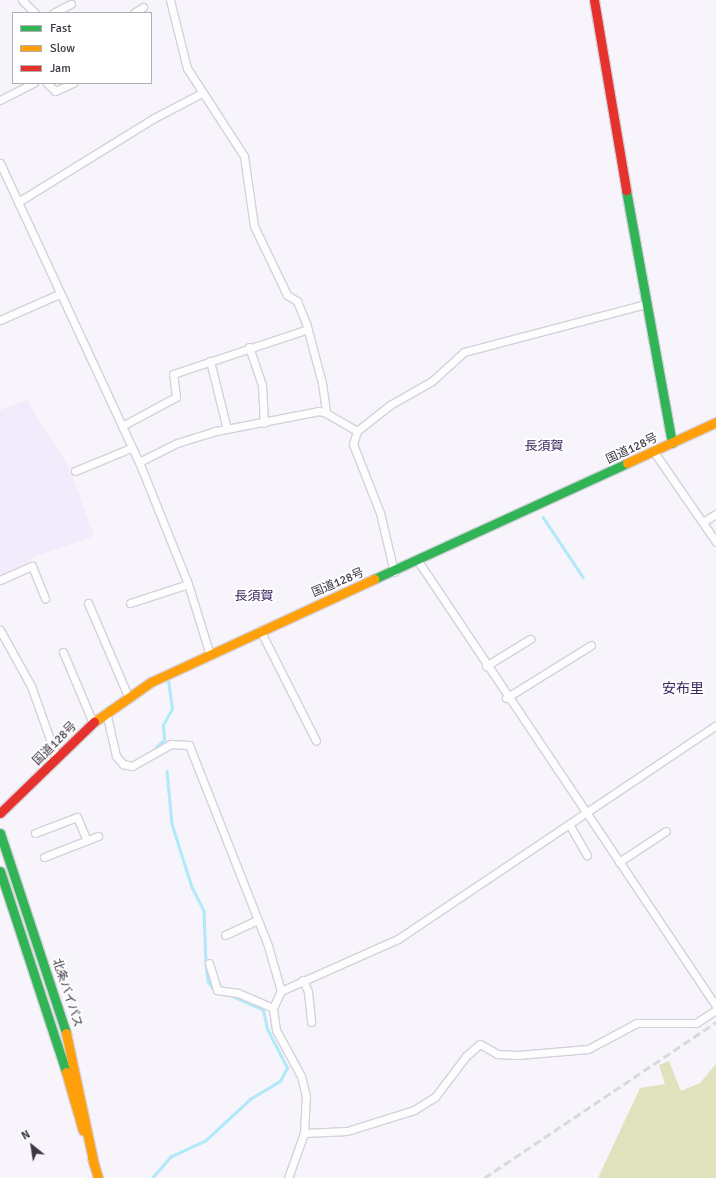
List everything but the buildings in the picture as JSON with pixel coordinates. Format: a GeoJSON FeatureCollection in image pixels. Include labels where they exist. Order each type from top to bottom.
{"type":"FeatureCollection","features":[{"type":"Feature","properties":{"kind":"main road"},"geometry":{"type":"LineString","coordinates":[[594,0],[646,304],[672,443]]}},
{"type":"Feature","properties":{"kind":"main road","name":"国道128号"},"geometry":{"type":"LineString","coordinates":[[0,813],[57,759],[93,722],[128,696],[209,652],[394,572],[716,422]]}},
{"type":"Feature","properties":{"kind":"main road","name":"北条バイパス"},"geometry":{"type":"LineString","coordinates":[[0,833],[73,1053],[94,1165]]}},
{"type":"Feature","properties":{"kind":"main road","name":"北条バイパス"},"geometry":{"type":"LineString","coordinates":[[0,871],[46,1004],[98,1178]]}},
{"type":"Feature","properties":{"kind":"street"},"geometry":{"type":"LineString","coordinates":[[22,0],[33,12]]}},
{"type":"Feature","properties":{"kind":"street"},"geometry":{"type":"LineString","coordinates":[[170,0],[183,57],[202,93],[244,156],[254,226],[286,295],[296,301],[308,329],[322,383],[326,413]]}},
{"type":"Feature","properties":{"kind":"street"},"geometry":{"type":"LineString","coordinates":[[55,12],[70,2],[73,12]]}},
{"type":"Feature","properties":{"kind":"street"},"geometry":{"type":"LineString","coordinates":[[136,12],[143,7]]}},
{"type":"Feature","properties":{"kind":"street"},"geometry":{"type":"LineString","coordinates":[[0,100],[32,84]]}},
{"type":"Feature","properties":{"kind":"street"},"geometry":{"type":"LineString","coordinates":[[48,84],[55,91],[71,84]]}},
{"type":"Feature","properties":{"kind":"street"},"geometry":{"type":"LineString","coordinates":[[18,202],[154,118],[202,93]]}},
{"type":"Feature","properties":{"kind":"street"},"geometry":{"type":"LineString","coordinates":[[0,163],[59,294],[131,448],[139,462],[188,584],[209,652]]}},
{"type":"Feature","properties":{"kind":"street"},"geometry":{"type":"LineString","coordinates":[[0,320],[59,294]]}},
{"type":"Feature","properties":{"kind":"street"},"geometry":{"type":"LineString","coordinates":[[394,572],[380,513],[353,444],[357,432],[390,405],[432,381],[464,352],[646,304]]}},
{"type":"Feature","properties":{"kind":"street"},"geometry":{"type":"LineString","coordinates":[[122,426],[176,397],[173,374],[249,347],[308,329]]}},
{"type":"Feature","properties":{"kind":"street"},"geometry":{"type":"LineString","coordinates":[[249,347],[262,385],[264,423]]}},
{"type":"Feature","properties":{"kind":"street"},"geometry":{"type":"LineString","coordinates":[[210,361],[227,429]]}},
{"type":"Feature","properties":{"kind":"street"},"geometry":{"type":"LineString","coordinates":[[139,462],[177,443],[227,429],[264,423],[319,411],[326,413],[357,432]]}},
{"type":"Feature","properties":{"kind":"street"},"geometry":{"type":"LineString","coordinates":[[74,471],[131,448]]}},
{"type":"Feature","properties":{"kind":"street"},"geometry":{"type":"LineString","coordinates":[[654,452],[716,542]]}},
{"type":"Feature","properties":{"kind":"street"},"geometry":{"type":"LineString","coordinates":[[703,522],[716,514]]}},
{"type":"Feature","properties":{"kind":"street"},"geometry":{"type":"LineString","coordinates":[[418,561],[506,698],[716,1006]]}},
{"type":"Feature","properties":{"kind":"street"},"geometry":{"type":"LineString","coordinates":[[0,580],[32,566],[45,598]]}},
{"type":"Feature","properties":{"kind":"street"},"geometry":{"type":"LineString","coordinates":[[130,603],[188,584]]}},
{"type":"Feature","properties":{"kind":"street"},"geometry":{"type":"LineString","coordinates":[[88,603],[128,696]]}},
{"type":"Feature","properties":{"kind":"street"},"geometry":{"type":"LineString","coordinates":[[0,630],[31,686],[57,759]]}},
{"type":"Feature","properties":{"kind":"street"},"geometry":{"type":"LineString","coordinates":[[260,630],[316,741]]}},
{"type":"Feature","properties":{"kind":"street"},"geometry":{"type":"LineString","coordinates":[[486,666],[530,639]]}},
{"type":"Feature","properties":{"kind":"street"},"geometry":{"type":"LineString","coordinates":[[506,698],[591,645]]}},
{"type":"Feature","properties":{"kind":"street"},"geometry":{"type":"LineString","coordinates":[[63,652],[93,722]]}},
{"type":"Feature","properties":{"kind":"street"},"geometry":{"type":"LineString","coordinates":[[106,712],[116,756],[122,764],[132,766],[171,744],[189,745],[257,920],[281,991]]}},
{"type":"Feature","properties":{"kind":"street"},"geometry":{"type":"LineString","coordinates":[[288,1178],[304,1133],[306,1096],[301,1076],[276,1030],[274,1008],[281,991],[398,939],[716,725]]}},
{"type":"Feature","properties":{"kind":"street"},"geometry":{"type":"LineString","coordinates":[[35,833],[77,816],[87,840]]}},
{"type":"Feature","properties":{"kind":"street"},"geometry":{"type":"LineString","coordinates":[[569,824],[587,855]]}},
{"type":"Feature","properties":{"kind":"street"},"geometry":{"type":"LineString","coordinates":[[619,862],[666,831]]}},
{"type":"Feature","properties":{"kind":"street"},"geometry":{"type":"LineString","coordinates":[[44,857],[98,836]]}},
{"type":"Feature","properties":{"kind":"street"},"geometry":{"type":"LineString","coordinates":[[225,935],[257,920]]}},
{"type":"Feature","properties":{"kind":"street"},"geometry":{"type":"LineString","coordinates":[[209,963],[217,990],[238,992],[274,1008]]}},
{"type":"Feature","properties":{"kind":"street"},"geometry":{"type":"LineString","coordinates":[[303,980],[308,992],[311,1022]]}},
{"type":"Feature","properties":{"kind":"street"},"geometry":{"type":"LineString","coordinates":[[304,1133],[347,1131],[414,1110],[435,1097],[466,1056],[480,1044],[497,1054],[518,1055],[588,1049],[637,1023],[696,1023],[716,1010]]}},
{"type":"Feature","properties":{"kind":"shaded area"},"geometry":{"type":"Polygon","coordinates":[[[27,400],[70,469],[94,536],[34,557],[14,573],[0,578],[0,410],[27,400]]]}},
{"type":"Feature","properties":{"kind":"green space"},"geometry":{"type":"Polygon","coordinates":[[[669,1061],[681,1091],[700,1083],[716,1064],[716,1178],[598,1178],[640,1088],[665,1084],[659,1065],[669,1061]]]}},
{"type":"Feature","properties":{"kind":"waterway"},"geometry":{"type":"LineString","coordinates":[[543,517],[583,577]]}},
{"type":"Feature","properties":{"kind":"waterway"},"geometry":{"type":"LineString","coordinates":[[156,747],[164,740],[163,725],[172,709],[168,681]]}},
{"type":"Feature","properties":{"kind":"waterway"},"geometry":{"type":"LineString","coordinates":[[167,771],[172,824],[192,887],[204,911],[208,981],[214,990]]}},
{"type":"Feature","properties":{"kind":"waterway"},"geometry":{"type":"LineString","coordinates":[[152,1178],[170,1157],[205,1141],[250,1099],[280,1081],[287,1068],[267,1029],[263,1010],[230,995]]}},
{"type":"Feature","properties":{"kind":"railway"},"geometry":{"type":"LineString","coordinates":[[484,1178],[716,1022]]}},
{"type":"Feature","properties":{"kind":"traffic: fast"},"geometry":{"type":"LineString","coordinates":[[626,190],[672,443]]}},
{"type":"Feature","properties":{"kind":"traffic: fast"},"geometry":{"type":"LineString","coordinates":[[374,579],[627,463]]}},
{"type":"Feature","properties":{"kind":"traffic: fast"},"geometry":{"type":"LineString","coordinates":[[0,833],[66,1033]]}},
{"type":"Feature","properties":{"kind":"traffic: fast"},"geometry":{"type":"LineString","coordinates":[[0,871],[66,1072]]}},
{"type":"Feature","properties":{"kind":"traffic: slow"},"geometry":{"type":"LineString","coordinates":[[627,463],[716,422]]}},
{"type":"Feature","properties":{"kind":"traffic: slow"},"geometry":{"type":"LineString","coordinates":[[94,722],[151,682],[374,579]]}},
{"type":"Feature","properties":{"kind":"traffic: slow"},"geometry":{"type":"LineString","coordinates":[[66,1033],[94,1165]]}},
{"type":"Feature","properties":{"kind":"traffic: slow"},"geometry":{"type":"LineString","coordinates":[[66,1072],[83,1131]]}},
{"type":"Feature","properties":{"kind":"traffic: slow"},"geometry":{"type":"LineString","coordinates":[[92,1158],[98,1178]]}},
{"type":"Feature","properties":{"kind":"traffic: jam"},"geometry":{"type":"LineString","coordinates":[[594,0],[626,190]]}},
{"type":"Feature","properties":{"kind":"traffic: jam"},"geometry":{"type":"LineString","coordinates":[[0,813],[94,722]]}},
{"type":"Feature","properties":{"kind":"district","name":"長須賀"},"geometry":{"type":"Point","coordinates":[544,446]}},
{"type":"Feature","properties":{"kind":"district","name":"長須賀"},"geometry":{"type":"Point","coordinates":[254,596]}},
{"type":"Feature","properties":{"kind":"district","name":"安布里"},"geometry":{"type":"Point","coordinates":[683,689]}}]}
